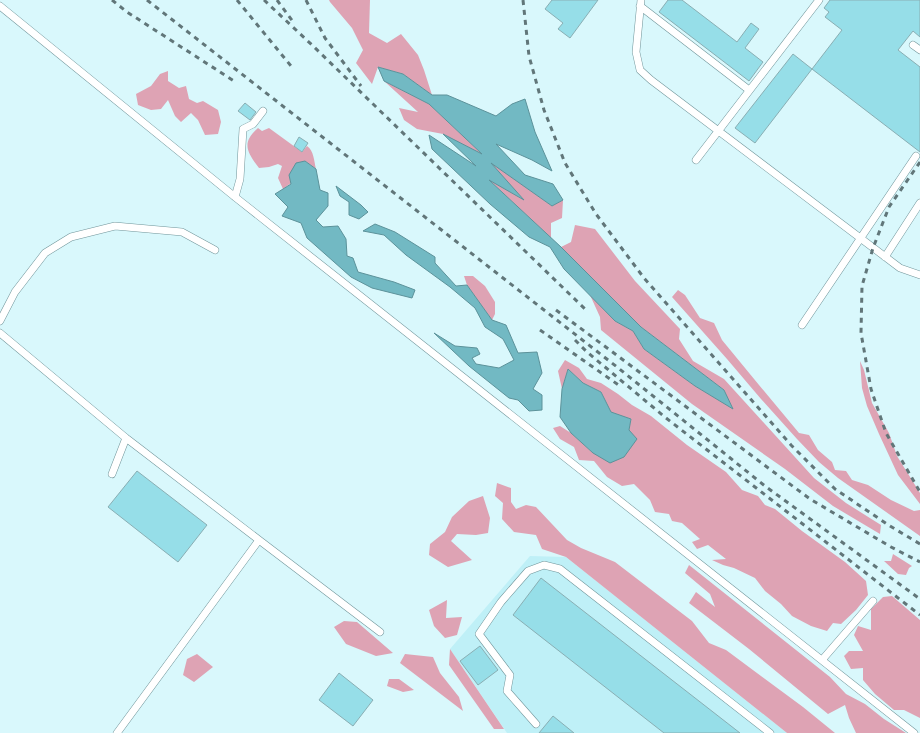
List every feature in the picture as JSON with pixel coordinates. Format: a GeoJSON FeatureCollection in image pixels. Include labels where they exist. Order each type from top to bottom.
{"type":"FeatureCollection","features":[{"type":"Feature","properties":{"kind":"lane"},"geometry":{"type":"LineString","coordinates":[[696,160],[819,0]]}},
{"type":"Feature","properties":{"kind":"lane"},"geometry":{"type":"LineString","coordinates":[[641,3],[749,90]]}},
{"type":"Feature","properties":{"kind":"lane"},"geometry":{"type":"LineString","coordinates":[[641,3],[636,52],[640,70],[717,131],[860,239],[900,268],[920,275]]}},
{"type":"Feature","properties":{"kind":"lane"},"geometry":{"type":"LineString","coordinates":[[0,6],[235,197],[914,733]]}},
{"type":"Feature","properties":{"kind":"lane"},"geometry":{"type":"LineString","coordinates":[[913,45],[920,50]]}},
{"type":"Feature","properties":{"kind":"lane"},"geometry":{"type":"LineString","coordinates":[[235,197],[240,179],[243,129],[253,124],[263,111]]}},
{"type":"Feature","properties":{"kind":"lane"},"geometry":{"type":"LineString","coordinates":[[802,325],[916,156]]}},
{"type":"Feature","properties":{"kind":"lane"},"geometry":{"type":"LineString","coordinates":[[885,257],[920,202]]}},
{"type":"Feature","properties":{"kind":"lane"},"geometry":{"type":"LineString","coordinates":[[0,321],[15,292],[45,253],[71,237],[115,226],[182,232],[215,250]]}},
{"type":"Feature","properties":{"kind":"lane"},"geometry":{"type":"LineString","coordinates":[[0,333],[126,438],[380,632]]}},
{"type":"Feature","properties":{"kind":"lane"},"geometry":{"type":"LineString","coordinates":[[112,474],[126,438]]}},
{"type":"Feature","properties":{"kind":"lane"},"geometry":{"type":"LineString","coordinates":[[117,733],[259,540]]}},
{"type":"Feature","properties":{"kind":"lane"},"geometry":{"type":"LineString","coordinates":[[536,724],[507,690],[510,675],[479,634],[501,602],[528,571],[544,565],[560,569],[770,733]]}},
{"type":"Feature","properties":{"kind":"lane"},"geometry":{"type":"LineString","coordinates":[[822,660],[873,601]]}},
{"type":"Feature","properties":{"kind":"shaded area"},"geometry":{"type":"Polygon","coordinates":[[[329,0],[370,0],[369,33],[387,43],[401,34],[418,55],[432,95],[403,74],[378,67],[372,84],[356,63],[363,50],[352,28],[329,0]]]}},
{"type":"Feature","properties":{"kind":"shaded area"},"geometry":{"type":"Polygon","coordinates":[[[378,67],[403,74],[432,95],[447,95],[496,116],[512,104],[525,99],[535,132],[552,171],[532,160],[496,144],[525,175],[553,184],[563,200],[552,206],[491,163],[524,200],[489,180],[561,247],[641,327],[724,390],[733,409],[695,386],[644,349],[633,331],[615,321],[564,269],[550,247],[529,237],[490,204],[432,149],[429,135],[476,166],[443,134],[482,154],[429,104],[384,81],[378,67]]]}},
{"type":"Feature","properties":{"kind":"shaded area"},"geometry":{"type":"Polygon","coordinates":[[[168,71],[168,81],[179,88],[186,86],[189,99],[197,103],[203,101],[218,110],[221,122],[218,134],[205,135],[198,120],[191,113],[181,122],[175,116],[168,100],[161,109],[151,110],[138,105],[136,94],[151,86],[160,74],[168,71]]]}},
{"type":"Feature","properties":{"kind":"shaded area"},"geometry":{"type":"Polygon","coordinates":[[[384,81],[429,104],[484,156],[443,134],[417,129],[404,120],[399,108],[418,112],[384,81]]]}},
{"type":"Feature","properties":{"kind":"shaded area"},"geometry":{"type":"Polygon","coordinates":[[[258,128],[262,131],[269,128],[302,152],[307,146],[312,153],[316,169],[305,161],[291,183],[283,189],[278,178],[282,166],[278,164],[259,168],[251,157],[248,148],[249,138],[258,128]]]}},
{"type":"Feature","properties":{"kind":"shaded area"},"geometry":{"type":"Polygon","coordinates":[[[305,161],[316,169],[320,190],[328,193],[328,206],[316,220],[323,227],[338,226],[346,239],[347,256],[353,258],[358,272],[394,282],[415,290],[412,298],[372,288],[351,277],[307,238],[301,223],[282,216],[288,207],[275,194],[291,184],[289,175],[296,163],[305,161]]]}},
{"type":"Feature","properties":{"kind":"shaded area"},"geometry":{"type":"Polygon","coordinates":[[[489,161],[552,206],[563,200],[562,218],[551,223],[551,238],[487,178],[523,199],[489,161]]]}},
{"type":"Feature","properties":{"kind":"shaded area"},"geometry":{"type":"Polygon","coordinates":[[[336,186],[368,212],[359,219],[349,215],[349,202],[340,196],[336,186]]]}},
{"type":"Feature","properties":{"kind":"shaded area"},"geometry":{"type":"Polygon","coordinates":[[[375,224],[395,232],[435,257],[435,263],[456,286],[467,285],[492,320],[506,325],[518,353],[537,352],[542,373],[533,389],[542,395],[542,410],[529,411],[518,400],[509,398],[469,366],[434,333],[455,346],[477,348],[480,354],[472,358],[476,364],[499,368],[514,360],[503,339],[485,327],[475,308],[450,287],[406,255],[384,235],[363,231],[375,224]]]}},
{"type":"Feature","properties":{"kind":"shaded area"},"geometry":{"type":"Polygon","coordinates":[[[575,225],[595,229],[635,281],[680,329],[679,339],[693,361],[724,379],[814,478],[846,503],[881,525],[880,534],[833,506],[785,469],[692,404],[601,330],[600,317],[590,295],[615,321],[633,331],[644,349],[695,386],[732,408],[724,390],[641,327],[561,247],[571,242],[575,225]]]}},
{"type":"Feature","properties":{"kind":"shaded area"},"geometry":{"type":"Polygon","coordinates":[[[464,276],[473,276],[485,286],[495,302],[495,314],[492,320],[467,285],[464,276]]]}},
{"type":"Feature","properties":{"kind":"shaded area"},"geometry":{"type":"Polygon","coordinates":[[[678,290],[685,295],[700,318],[714,323],[722,340],[759,385],[799,433],[809,435],[818,450],[832,462],[835,470],[846,471],[852,480],[868,485],[891,500],[914,511],[920,510],[920,536],[838,478],[819,462],[761,399],[672,297],[678,290]]]}},
{"type":"Feature","properties":{"kind":"shaded area"},"geometry":{"type":"Polygon","coordinates":[[[565,360],[579,368],[587,379],[601,383],[632,405],[651,416],[687,445],[726,472],[742,490],[758,496],[765,505],[775,509],[802,531],[845,562],[866,581],[868,595],[856,610],[841,624],[833,623],[827,631],[811,626],[792,616],[781,604],[765,591],[755,578],[712,560],[726,559],[708,545],[697,549],[692,542],[700,539],[682,523],[672,521],[669,514],[655,512],[650,500],[634,484],[622,486],[607,477],[594,461],[579,460],[574,447],[560,439],[553,428],[560,426],[571,433],[593,453],[629,430],[631,419],[611,413],[601,392],[583,383],[568,369],[562,389],[558,371],[565,360]]]}},
{"type":"Feature","properties":{"kind":"shaded area"},"geometry":{"type":"Polygon","coordinates":[[[860,361],[864,370],[872,403],[889,433],[897,456],[920,493],[920,504],[898,475],[867,406],[862,388],[860,361]]]}},
{"type":"Feature","properties":{"kind":"shaded area"},"geometry":{"type":"Polygon","coordinates":[[[568,369],[583,383],[601,392],[611,412],[631,419],[629,430],[637,439],[624,457],[610,463],[593,453],[571,433],[560,417],[562,389],[568,369]]]}},
{"type":"Feature","properties":{"kind":"shaded area"},"geometry":{"type":"Polygon","coordinates":[[[497,483],[511,488],[511,502],[516,509],[526,505],[536,507],[567,540],[581,548],[615,562],[692,621],[709,643],[726,650],[803,707],[835,733],[787,733],[566,557],[542,549],[536,535],[514,532],[502,519],[503,503],[495,496],[497,483]]]}},
{"type":"Feature","properties":{"kind":"shaded area"},"geometry":{"type":"Polygon","coordinates":[[[483,496],[490,518],[488,533],[476,535],[457,534],[451,541],[472,560],[448,567],[429,555],[430,544],[445,532],[452,517],[469,501],[483,496]]]}},
{"type":"Feature","properties":{"kind":"shaded area"},"geometry":{"type":"Polygon","coordinates":[[[893,554],[912,566],[909,568],[906,575],[898,574],[884,561],[891,561],[893,554]]]}},
{"type":"Feature","properties":{"kind":"shaded area"},"geometry":{"type":"Polygon","coordinates":[[[530,556],[566,557],[787,733],[507,733],[450,649],[530,556]]]}},
{"type":"Feature","properties":{"kind":"shaded area"},"geometry":{"type":"Polygon","coordinates":[[[689,565],[830,677],[846,694],[865,704],[884,719],[906,733],[856,733],[845,705],[828,714],[749,649],[689,603],[696,592],[715,607],[710,594],[685,573],[689,565]]]}},
{"type":"Feature","properties":{"kind":"shaded area"},"geometry":{"type":"Polygon","coordinates":[[[892,596],[920,620],[920,718],[904,710],[894,710],[875,694],[863,680],[863,668],[851,669],[844,656],[849,651],[863,651],[854,635],[858,626],[871,630],[871,609],[883,597],[892,596]]]}},
{"type":"Feature","properties":{"kind":"shaded area"},"geometry":{"type":"Polygon","coordinates":[[[447,600],[446,618],[462,617],[457,635],[445,638],[434,626],[429,610],[447,600]]]}},
{"type":"Feature","properties":{"kind":"shaded area"},"geometry":{"type":"Polygon","coordinates":[[[344,621],[357,622],[393,653],[376,656],[346,644],[334,627],[344,621]]]}},
{"type":"Feature","properties":{"kind":"shaded area"},"geometry":{"type":"Polygon","coordinates":[[[450,649],[504,729],[494,729],[449,665],[450,649]]]}},
{"type":"Feature","properties":{"kind":"shaded area"},"geometry":{"type":"Polygon","coordinates":[[[197,654],[213,667],[194,682],[183,675],[187,659],[197,654]]]}},
{"type":"Feature","properties":{"kind":"shaded area"},"geometry":{"type":"Polygon","coordinates":[[[405,654],[433,657],[440,673],[459,697],[463,711],[400,663],[405,654]]]}},
{"type":"Feature","properties":{"kind":"shaded area"},"geometry":{"type":"Polygon","coordinates":[[[389,679],[399,679],[414,690],[403,692],[387,686],[389,679]]]}},
{"type":"Feature","properties":{"kind":"building"},"geometry":{"type":"Polygon","coordinates":[[[552,0],[598,0],[570,38],[558,29],[563,23],[545,9],[552,0]]]}},
{"type":"Feature","properties":{"kind":"building"},"geometry":{"type":"Polygon","coordinates":[[[668,0],[682,0],[737,42],[751,23],[759,29],[745,48],[763,62],[749,81],[659,12],[668,0]]]}},
{"type":"Feature","properties":{"kind":"building"},"geometry":{"type":"Polygon","coordinates":[[[830,0],[920,0],[920,37],[913,31],[898,50],[920,67],[920,152],[812,69],[842,30],[825,17],[829,12],[824,8],[830,0]]]}},
{"type":"Feature","properties":{"kind":"building"},"geometry":{"type":"Polygon","coordinates":[[[793,54],[812,69],[755,143],[735,128],[793,54]]]}},
{"type":"Feature","properties":{"kind":"building"},"geometry":{"type":"Polygon","coordinates":[[[245,103],[256,112],[250,120],[238,111],[245,103]]]}},
{"type":"Feature","properties":{"kind":"building"},"geometry":{"type":"Polygon","coordinates":[[[299,137],[308,143],[302,152],[294,146],[299,137]]]}},
{"type":"Feature","properties":{"kind":"building"},"geometry":{"type":"Polygon","coordinates":[[[137,471],[207,525],[178,562],[108,507],[137,471]]]}},
{"type":"Feature","properties":{"kind":"building"},"geometry":{"type":"Polygon","coordinates":[[[541,578],[740,733],[664,733],[513,615],[541,578]]]}},
{"type":"Feature","properties":{"kind":"building"},"geometry":{"type":"Polygon","coordinates":[[[480,646],[498,670],[478,685],[460,661],[480,646]]]}},
{"type":"Feature","properties":{"kind":"building"},"geometry":{"type":"Polygon","coordinates":[[[339,673],[373,700],[353,726],[319,700],[339,673]]]}},
{"type":"Feature","properties":{"kind":"building"},"geometry":{"type":"Polygon","coordinates":[[[553,716],[574,733],[539,733],[553,716]]]}},
{"type":"Feature","properties":{"kind":"railway"},"geometry":{"type":"LineString","coordinates":[[112,0],[127,12],[234,81]]}},
{"type":"Feature","properties":{"kind":"railway"},"geometry":{"type":"LineString","coordinates":[[147,0],[617,367],[765,486],[920,599]]}},
{"type":"Feature","properties":{"kind":"railway"},"geometry":{"type":"LineString","coordinates":[[237,0],[291,66]]}},
{"type":"Feature","properties":{"kind":"railway"},"geometry":{"type":"LineString","coordinates":[[264,0],[585,309]]}},
{"type":"Feature","properties":{"kind":"railway"},"geometry":{"type":"LineString","coordinates":[[277,0],[294,23]]}},
{"type":"Feature","properties":{"kind":"railway"},"geometry":{"type":"LineString","coordinates":[[306,0],[325,38],[361,86]]}},
{"type":"Feature","properties":{"kind":"railway"},"geometry":{"type":"LineString","coordinates":[[523,0],[529,56],[544,110],[565,163],[596,214],[644,278],[791,445],[835,489],[920,544]]}},
{"type":"Feature","properties":{"kind":"railway"},"geometry":{"type":"LineString","coordinates":[[920,162],[889,207],[873,248],[862,286],[861,333],[871,389],[886,433],[920,492]]}},
{"type":"Feature","properties":{"kind":"railway"},"geometry":{"type":"LineString","coordinates":[[556,310],[810,499],[891,547],[920,562]]}},
{"type":"Feature","properties":{"kind":"railway"},"geometry":{"type":"LineString","coordinates":[[540,330],[620,386]]}},
{"type":"Feature","properties":{"kind":"railway"},"geometry":{"type":"LineString","coordinates":[[575,340],[587,352],[666,418],[920,615]]}}]}
